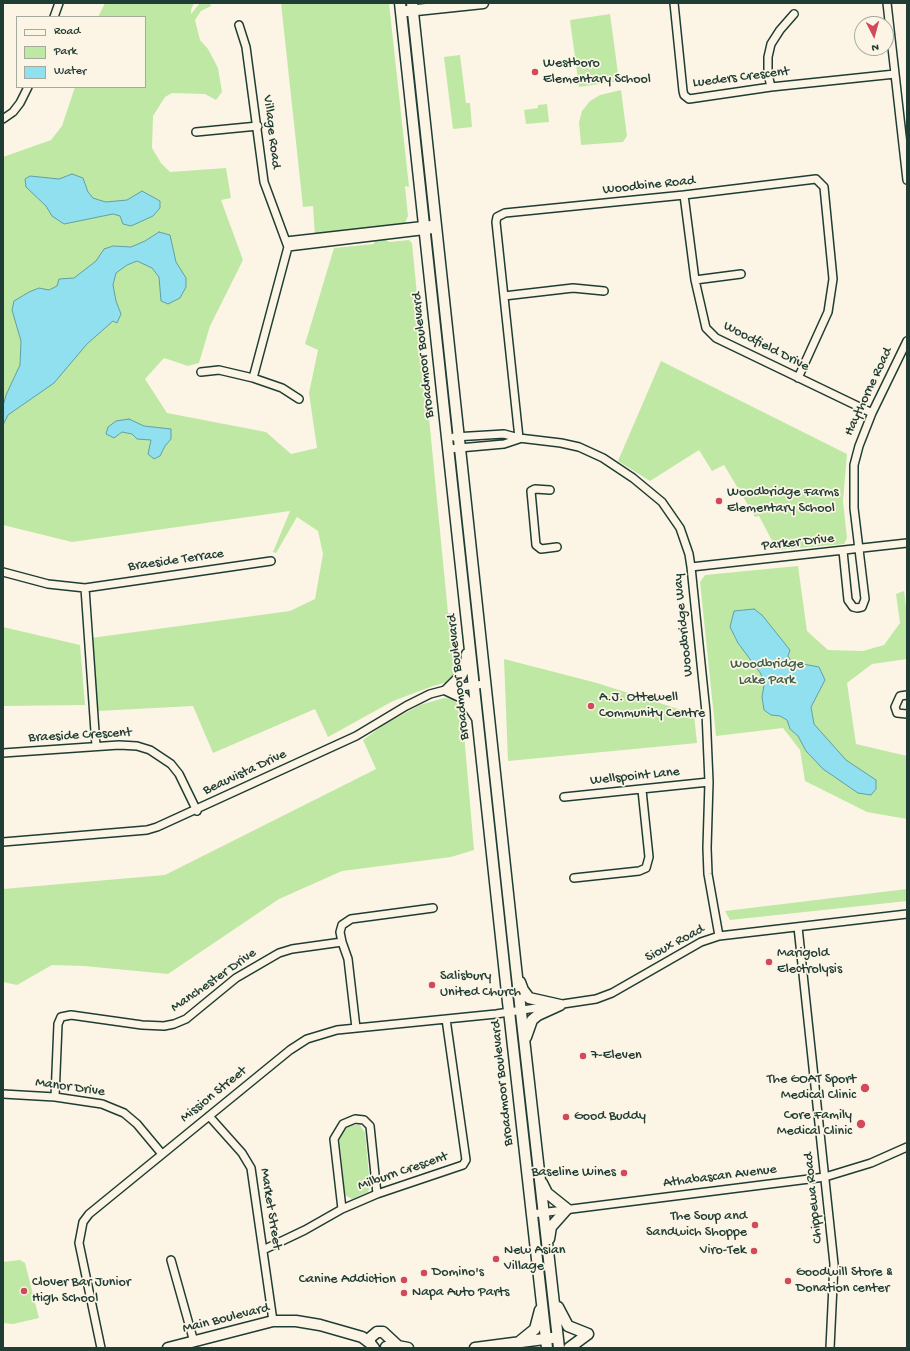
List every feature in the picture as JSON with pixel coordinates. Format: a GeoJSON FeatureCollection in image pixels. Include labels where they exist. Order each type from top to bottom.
{"type":"FeatureCollection","features":[{"type":"Feature","properties":{"kind":"main road"},"geometry":{"type":"LineString","coordinates":[[400,7],[484,3]]}},
{"type":"Feature","properties":{"kind":"main road","name":"Broadmoor Boulevard"},"geometry":{"type":"LineString","coordinates":[[400,7],[509,1012],[547,1343]]}},
{"type":"Feature","properties":{"kind":"main road","name":"Broadmoor Boulevard"},"geometry":{"type":"LineString","coordinates":[[413,7],[460,436],[460,448],[520,1011],[559,1348]]}},
{"type":"Feature","properties":{"kind":"main road"},"geometry":{"type":"LineString","coordinates":[[468,638],[463,672],[447,690],[464,698],[478,720]]}},
{"type":"Feature","properties":{"kind":"main road"},"geometry":{"type":"LineString","coordinates":[[516,968],[523,990],[529,998],[560,1005]]}},
{"type":"Feature","properties":{"kind":"main road"},"geometry":{"type":"LineString","coordinates":[[526,1058],[526,1040],[532,1020],[538,1015],[560,1005]]}},
{"type":"Feature","properties":{"kind":"main road"},"geometry":{"type":"LineString","coordinates":[[539,1173],[543,1188],[567,1209],[550,1227],[547,1248]]}},
{"type":"Feature","properties":{"kind":"main road"},"geometry":{"type":"LineString","coordinates":[[551,1284],[564,1322],[568,1326],[588,1334],[569,1348]]}},
{"type":"Feature","properties":{"kind":"main road"},"geometry":{"type":"LineString","coordinates":[[518,1343],[537,1326],[541,1298]]}},
{"type":"Feature","properties":{"kind":"main road","name":"Main Boulevard"},"geometry":{"type":"LineString","coordinates":[[168,1348],[273,1320],[296,1321],[320,1325],[362,1337],[372,1342],[380,1331],[386,1334],[387,1344],[403,1347]]}},
{"type":"Feature","properties":{"kind":"main road"},"geometry":{"type":"LineString","coordinates":[[474,1348],[518,1343],[547,1343],[558,1337]]}},
{"type":"Feature","properties":{"kind":"main road"},"geometry":{"type":"LineString","coordinates":[[518,1343],[529,1348]]}},
{"type":"Feature","properties":{"kind":"street"},"geometry":{"type":"LineString","coordinates":[[54,16],[59,3]]}},
{"type":"Feature","properties":{"kind":"street","name":"Lueders Crescent"},"geometry":{"type":"LineString","coordinates":[[674,3],[684,95],[689,99],[771,87],[895,74]]}},
{"type":"Feature","properties":{"kind":"street"},"geometry":{"type":"LineString","coordinates":[[888,3],[907,180]]}},
{"type":"Feature","properties":{"kind":"street"},"geometry":{"type":"LineString","coordinates":[[771,87],[768,74],[768,57],[771,44],[780,30],[794,14]]}},
{"type":"Feature","properties":{"kind":"street","name":"Village Road"},"geometry":{"type":"LineString","coordinates":[[239,25],[246,47],[258,126],[264,182],[287,244]]}},
{"type":"Feature","properties":{"kind":"street"},"geometry":{"type":"LineString","coordinates":[[3,119],[17,108],[27,88]]}},
{"type":"Feature","properties":{"kind":"street"},"geometry":{"type":"LineString","coordinates":[[196,132],[258,126]]}},
{"type":"Feature","properties":{"kind":"street","name":"Woodbine Road"},"geometry":{"type":"LineString","coordinates":[[519,438],[496,222],[500,215],[505,213],[684,195],[816,179],[824,187],[833,279],[828,312],[798,378]]}},
{"type":"Feature","properties":{"kind":"street","name":"Woodfield Drive"},"geometry":{"type":"LineString","coordinates":[[684,195],[695,280],[706,328],[716,338],[872,413]]}},
{"type":"Feature","properties":{"kind":"street"},"geometry":{"type":"LineString","coordinates":[[253,378],[288,251],[287,244],[437,227]]}},
{"type":"Feature","properties":{"kind":"street"},"geometry":{"type":"LineString","coordinates":[[695,280],[741,274]]}},
{"type":"Feature","properties":{"kind":"street"},"geometry":{"type":"LineString","coordinates":[[504,296],[573,288],[604,291]]}},
{"type":"Feature","properties":{"kind":"street","name":"Haythorne Road"},"geometry":{"type":"LineString","coordinates":[[843,551],[848,600],[853,607],[862,607],[865,599],[854,508],[854,465],[859,446],[872,413],[907,341]]}},
{"type":"Feature","properties":{"kind":"street"},"geometry":{"type":"LineString","coordinates":[[201,372],[219,370],[253,378],[282,388],[299,399]]}},
{"type":"Feature","properties":{"kind":"street","name":"Woodbridge Way"},"geometry":{"type":"LineString","coordinates":[[447,438],[504,434],[519,438],[544,440],[579,447],[603,458],[633,478],[662,502],[671,513],[685,540],[691,567],[706,712],[709,782],[707,848],[708,874],[719,936]]}},
{"type":"Feature","properties":{"kind":"street","name":"Woodbridge Way"},"geometry":{"type":"LineString","coordinates":[[448,449],[504,444],[519,438]]}},
{"type":"Feature","properties":{"kind":"street"},"geometry":{"type":"LineString","coordinates":[[550,490],[536,489],[531,491],[536,545],[541,549],[557,546]]}},
{"type":"Feature","properties":{"kind":"street","name":"Parker Drive"},"geometry":{"type":"LineString","coordinates":[[691,567],[907,543]]}},
{"type":"Feature","properties":{"kind":"street","name":"Braeside Terrace"},"geometry":{"type":"LineString","coordinates":[[3,572],[48,584],[85,588],[271,561]]}},
{"type":"Feature","properties":{"kind":"street"},"geometry":{"type":"LineString","coordinates":[[85,588],[96,746]]}},
{"type":"Feature","properties":{"kind":"street","name":"Beauvista Drive"},"geometry":{"type":"LineString","coordinates":[[3,842],[147,830],[166,824],[197,811],[356,736],[406,706],[430,694],[485,684]]}},
{"type":"Feature","properties":{"kind":"street"},"geometry":{"type":"LineString","coordinates":[[907,695],[900,696],[895,707],[897,713],[907,714]]}},
{"type":"Feature","properties":{"kind":"street","name":"Braeside Crescent"},"geometry":{"type":"LineString","coordinates":[[3,754],[96,746],[137,746],[150,750],[166,760],[180,774],[197,811]]}},
{"type":"Feature","properties":{"kind":"street","name":"Wellspoint Lane"},"geometry":{"type":"LineString","coordinates":[[564,797],[709,782]]}},
{"type":"Feature","properties":{"kind":"street"},"geometry":{"type":"LineString","coordinates":[[574,878],[639,871],[646,868],[648,857],[642,790]]}},
{"type":"Feature","properties":{"kind":"street"},"geometry":{"type":"LineString","coordinates":[[356,1028],[348,959],[340,932],[342,925],[351,919],[433,908]]}},
{"type":"Feature","properties":{"kind":"street","name":"Sioux Road"},"geometry":{"type":"LineString","coordinates":[[509,1012],[560,1005],[612,994],[701,942],[719,936],[907,914]]}},
{"type":"Feature","properties":{"kind":"street","name":"Chippewa Road"},"geometry":{"type":"LineString","coordinates":[[798,927],[834,1264],[830,1348]]}},
{"type":"Feature","properties":{"kind":"street","name":"Manchester Drive"},"geometry":{"type":"LineString","coordinates":[[55,1097],[58,1024],[61,1017],[71,1015],[142,1025],[164,1026],[174,1024],[186,1019],[236,978],[280,953],[342,942]]}},
{"type":"Feature","properties":{"kind":"street","name":"Mission Street"},"geometry":{"type":"LineString","coordinates":[[101,1348],[79,1243],[83,1222],[89,1214],[290,1050],[307,1039],[337,1030],[509,1012]]}},
{"type":"Feature","properties":{"kind":"street","name":"Milburn Crescent"},"geometry":{"type":"LineString","coordinates":[[264,1250],[306,1230],[342,1209],[377,1194],[463,1165],[466,1160],[446,1019]]}},
{"type":"Feature","properties":{"kind":"street","name":"Manor Drive"},"geometry":{"type":"LineString","coordinates":[[3,1094],[55,1097],[102,1104],[124,1113],[137,1124],[162,1154]]}},
{"type":"Feature","properties":{"kind":"street","name":"Market Street"},"geometry":{"type":"LineString","coordinates":[[209,1116],[242,1153],[251,1168],[273,1320]]}},
{"type":"Feature","properties":{"kind":"street"},"geometry":{"type":"LineString","coordinates":[[342,1209],[334,1139],[343,1124],[355,1119],[364,1120],[370,1126],[377,1194]]}},
{"type":"Feature","properties":{"kind":"street","name":"Athabascan Avenue"},"geometry":{"type":"LineString","coordinates":[[532,1214],[825,1177],[871,1163],[907,1147]]}},
{"type":"Feature","properties":{"kind":"street"},"geometry":{"type":"LineString","coordinates":[[171,1260],[194,1342]]}},
{"type":"Feature","properties":{"kind":"green space"},"geometry":{"type":"Polygon","coordinates":[[[105,3],[194,3],[191,14],[200,3],[210,3],[211,6],[201,11],[195,20],[200,40],[208,49],[218,68],[222,92],[216,100],[205,94],[172,93],[165,97],[153,116],[152,148],[161,163],[170,172],[226,168],[231,198],[221,200],[243,260],[210,326],[199,363],[188,366],[164,358],[145,379],[167,413],[266,432],[291,454],[317,448],[309,393],[318,350],[305,344],[334,248],[374,244],[375,240],[385,239],[389,242],[409,240],[412,243],[448,613],[453,614],[458,644],[452,647],[455,680],[433,686],[393,701],[328,737],[315,709],[213,753],[193,706],[97,711],[91,638],[290,611],[315,599],[323,554],[318,531],[297,517],[276,553],[273,552],[290,511],[72,542],[3,525],[3,157],[51,140],[62,126],[75,88],[146,88],[146,16],[98,16],[105,3]]]}},
{"type":"Feature","properties":{"kind":"green space"},"geometry":{"type":"Polygon","coordinates":[[[281,3],[389,3],[409,187],[405,186],[408,216],[404,225],[315,236],[313,206],[303,207],[281,3]]]}},
{"type":"Feature","properties":{"kind":"green space"},"geometry":{"type":"Polygon","coordinates":[[[610,14],[619,81],[579,87],[570,20],[610,14]]]}},
{"type":"Feature","properties":{"kind":"green space"},"geometry":{"type":"Polygon","coordinates":[[[460,55],[466,103],[470,103],[472,127],[453,129],[444,57],[460,55]]]}},
{"type":"Feature","properties":{"kind":"green space"},"geometry":{"type":"Polygon","coordinates":[[[621,90],[627,136],[623,142],[581,145],[579,122],[582,111],[590,101],[600,95],[621,90]]]}},
{"type":"Feature","properties":{"kind":"green space"},"geometry":{"type":"Polygon","coordinates":[[[547,104],[549,122],[526,124],[524,110],[538,108],[538,105],[547,104]]]}},
{"type":"Feature","properties":{"kind":"green space"},"geometry":{"type":"Polygon","coordinates":[[[661,361],[847,454],[843,501],[847,538],[844,544],[777,550],[759,516],[755,517],[724,465],[712,471],[699,450],[650,481],[618,461],[661,361]]]}},
{"type":"Feature","properties":{"kind":"green space","name":"Woodbridge Lake Park"},"geometry":{"type":"Polygon","coordinates":[[[798,566],[807,631],[828,650],[863,651],[884,645],[900,623],[896,594],[904,591],[907,615],[907,659],[872,664],[847,683],[856,744],[907,756],[907,819],[867,812],[805,781],[800,750],[783,728],[716,736],[700,582],[705,575],[798,566]]]}},
{"type":"Feature","properties":{"kind":"green space"},"geometry":{"type":"Polygon","coordinates":[[[3,627],[80,645],[85,705],[3,706],[3,627]]]}},
{"type":"Feature","properties":{"kind":"green space"},"geometry":{"type":"Polygon","coordinates":[[[504,659],[597,683],[694,714],[697,743],[508,761],[504,659]]]}},
{"type":"Feature","properties":{"kind":"green space"},"geometry":{"type":"Polygon","coordinates":[[[444,698],[453,699],[462,710],[474,850],[451,857],[342,871],[279,899],[168,974],[84,966],[52,965],[17,985],[3,982],[3,889],[165,875],[376,769],[363,740],[385,724],[420,705],[444,698]]]}},
{"type":"Feature","properties":{"kind":"green space"},"geometry":{"type":"Polygon","coordinates":[[[907,889],[907,901],[730,920],[725,911],[907,889]]]}},
{"type":"Feature","properties":{"kind":"green space"},"geometry":{"type":"Polygon","coordinates":[[[353,1125],[360,1125],[365,1133],[370,1186],[368,1192],[352,1199],[345,1195],[339,1136],[343,1129],[353,1125]]]}},
{"type":"Feature","properties":{"kind":"green space"},"geometry":{"type":"Polygon","coordinates":[[[20,1260],[25,1263],[39,1318],[13,1324],[3,1323],[3,1262],[20,1260]]]}},
{"type":"Feature","properties":{"kind":"water"},"geometry":{"type":"Polygon","coordinates":[[[72,174],[83,178],[88,192],[93,198],[106,202],[127,200],[142,191],[160,201],[160,208],[153,216],[131,226],[123,224],[120,216],[113,214],[64,224],[52,216],[46,206],[26,187],[25,179],[30,176],[59,179],[72,174]]]}},
{"type":"Feature","properties":{"kind":"water"},"geometry":{"type":"Polygon","coordinates":[[[159,232],[170,235],[176,262],[186,278],[186,287],[180,298],[168,304],[161,301],[159,277],[152,268],[137,261],[127,265],[116,273],[113,285],[116,301],[121,314],[117,323],[113,321],[87,344],[54,383],[8,415],[3,425],[3,406],[6,395],[20,365],[21,341],[12,310],[14,301],[39,288],[49,290],[57,286],[59,279],[74,278],[96,261],[104,249],[113,246],[131,247],[145,241],[159,232]]]}},
{"type":"Feature","properties":{"kind":"water"},"geometry":{"type":"Polygon","coordinates":[[[129,419],[144,426],[171,429],[171,439],[165,446],[160,456],[154,459],[148,454],[151,440],[137,439],[132,434],[122,432],[114,438],[106,434],[108,427],[116,421],[129,419]]]}},
{"type":"Feature","properties":{"kind":"water"},"geometry":{"type":"Polygon","coordinates":[[[754,609],[762,615],[790,650],[788,656],[792,662],[819,667],[825,680],[811,707],[814,724],[846,760],[876,780],[876,789],[871,795],[858,793],[823,769],[806,751],[798,736],[790,729],[787,720],[780,716],[771,715],[764,710],[762,697],[764,685],[761,674],[738,643],[730,627],[734,611],[754,609]]]}},
{"type":"Feature","properties":{"kind":"place","name":"Westboro Elementary School"},"geometry":{"type":"Point","coordinates":[535,72]}},
{"type":"Feature","properties":{"kind":"place","name":"Woodbridge Farms Elementary School"},"geometry":{"type":"Point","coordinates":[719,501]}},
{"type":"Feature","properties":{"kind":"place","name":"A.J. Ottewell Community Centre"},"geometry":{"type":"Point","coordinates":[591,706]}},
{"type":"Feature","properties":{"kind":"place","name":"Marigold Electrolysis"},"geometry":{"type":"Point","coordinates":[769,962]}},
{"type":"Feature","properties":{"kind":"place","name":"Salisbury United Church"},"geometry":{"type":"Point","coordinates":[432,985]}},
{"type":"Feature","properties":{"kind":"place","name":"7-Eleven"},"geometry":{"type":"Point","coordinates":[583,1056]}},
{"type":"Feature","properties":{"kind":"place","name":"The GOAT Sport Medical Clinic"},"geometry":{"type":"Point","coordinates":[865,1088]}},
{"type":"Feature","properties":{"kind":"place","name":"Good Buddy"},"geometry":{"type":"Point","coordinates":[566,1117]}},
{"type":"Feature","properties":{"kind":"place","name":"Core Family Medical Clinic"},"geometry":{"type":"Point","coordinates":[861,1124]}},
{"type":"Feature","properties":{"kind":"place","name":"Baseline Wines"},"geometry":{"type":"Point","coordinates":[624,1173]}},
{"type":"Feature","properties":{"kind":"place","name":"The Soup and Sandwich Shoppe"},"geometry":{"type":"Point","coordinates":[755,1225]}},
{"type":"Feature","properties":{"kind":"place","name":"Viro-Tek"},"geometry":{"type":"Point","coordinates":[754,1251]}},
{"type":"Feature","properties":{"kind":"place","name":"New Asian Village"},"geometry":{"type":"Point","coordinates":[496,1259]}},
{"type":"Feature","properties":{"kind":"place","name":"Domino's"},"geometry":{"type":"Point","coordinates":[424,1273]}},
{"type":"Feature","properties":{"kind":"place","name":"Canine Addiction"},"geometry":{"type":"Point","coordinates":[404,1280]}},
{"type":"Feature","properties":{"kind":"place","name":"Goodwill Store & Donation center"},"geometry":{"type":"Point","coordinates":[788,1281]}},
{"type":"Feature","properties":{"kind":"place","name":"Clover Bar Junior High School"},"geometry":{"type":"Point","coordinates":[24,1291]}},
{"type":"Feature","properties":{"kind":"place","name":"Napa Auto Parts"},"geometry":{"type":"Point","coordinates":[404,1293]}}]}
